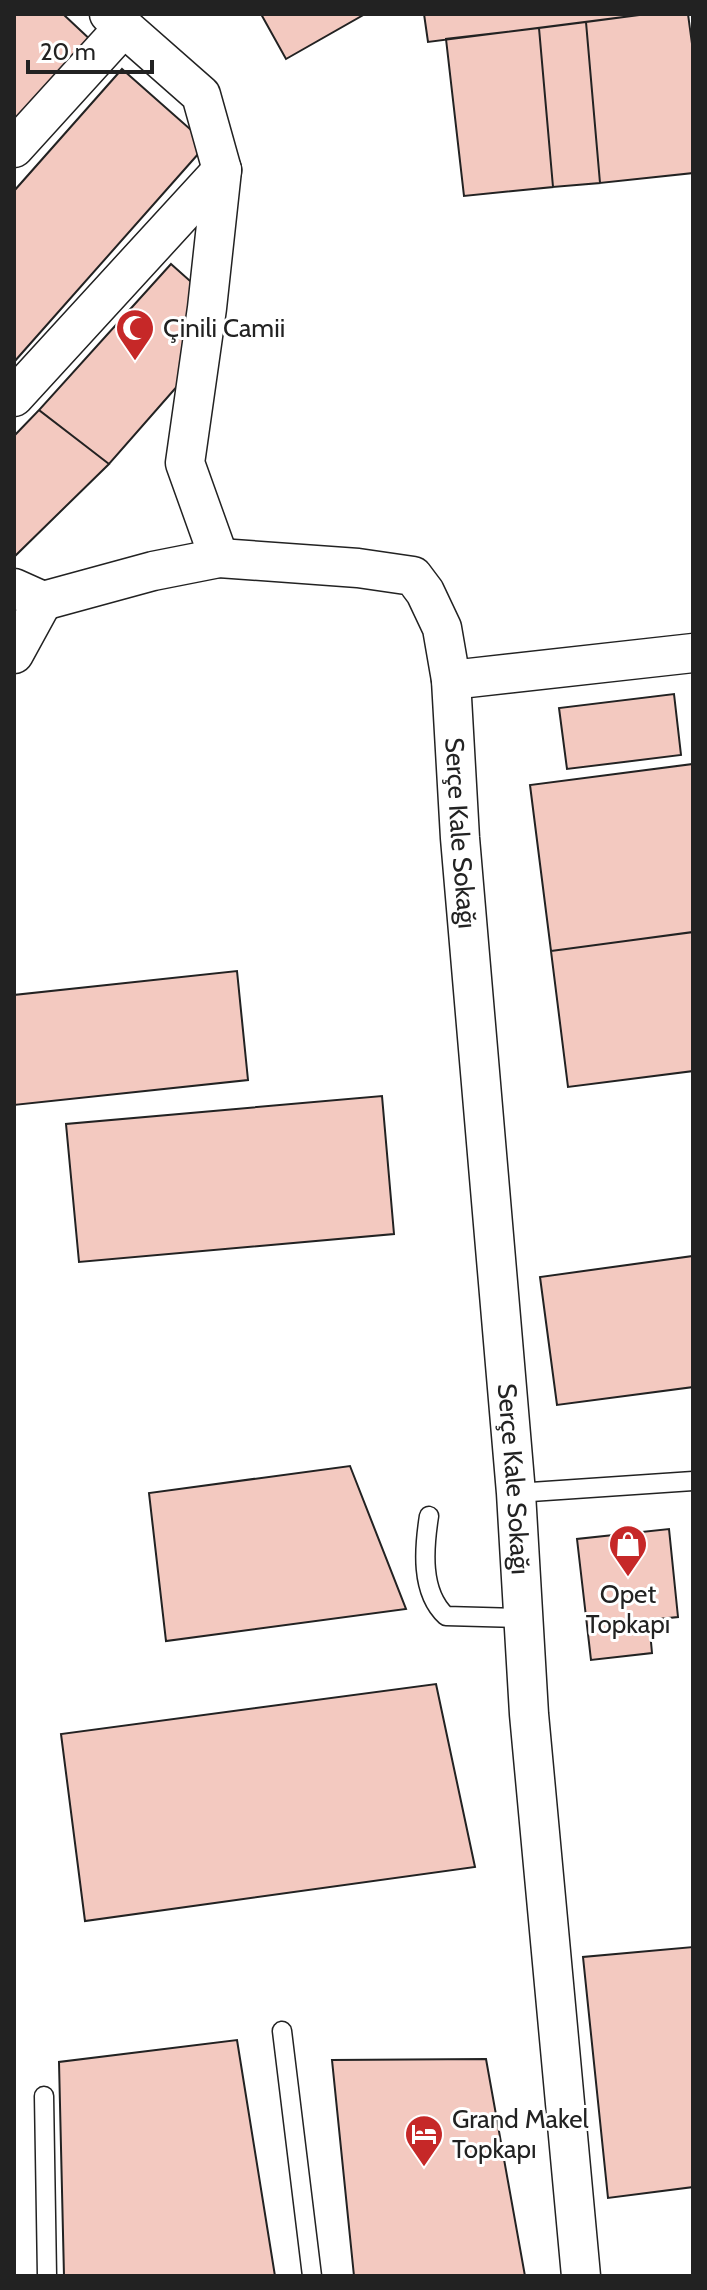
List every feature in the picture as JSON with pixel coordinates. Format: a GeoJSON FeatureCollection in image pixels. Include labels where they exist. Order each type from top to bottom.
{"type":"FeatureCollection","features":[{"type":"Feature","properties":{"kind":"street"},"geometry":{"type":"LineString","coordinates":[[14,148],[116,21],[201,95],[222,170],[207,308],[185,463],[219,558]]}},
{"type":"Feature","properties":{"kind":"street"},"geometry":{"type":"LineString","coordinates":[[14,397],[222,170]]}},
{"type":"Feature","properties":{"kind":"street","name":"Serçe Kale Sokağı"},"geometry":{"type":"LineString","coordinates":[[29,594],[219,558],[358,568],[413,576],[425,592],[442,628],[451,680],[460,838],[516,1493],[529,1714],[581,2276]]}},
{"type":"Feature","properties":{"kind":"street"},"geometry":{"type":"LineString","coordinates":[[14,654],[29,594]]}},
{"type":"Feature","properties":{"kind":"street"},"geometry":{"type":"LineString","coordinates":[[451,680],[693,653]]}},
{"type":"Feature","properties":{"kind":"lane"},"geometry":{"type":"LineString","coordinates":[[516,1493],[693,1481]]}},
{"type":"Feature","properties":{"kind":"lane"},"geometry":{"type":"LineString","coordinates":[[429,1516],[425,1567],[435,1606],[446,1616],[523,1618]]}},
{"type":"Feature","properties":{"kind":"lane"},"geometry":{"type":"LineString","coordinates":[[282,2031],[312,2276]]}},
{"type":"Feature","properties":{"kind":"lane"},"geometry":{"type":"LineString","coordinates":[[44,2096],[47,2276]]}},
{"type":"Feature","properties":{"kind":"building"},"geometry":{"type":"Polygon","coordinates":[[[14,14],[63,14],[95,44],[14,130],[14,14]]]}},
{"type":"Feature","properties":{"kind":"building"},"geometry":{"type":"Polygon","coordinates":[[[261,14],[365,14],[286,59],[261,14]]]}},
{"type":"Feature","properties":{"kind":"building"},"geometry":{"type":"Polygon","coordinates":[[[424,14],[647,14],[428,42],[424,14]]]}},
{"type":"Feature","properties":{"kind":"building"},"geometry":{"type":"Polygon","coordinates":[[[647,14],[688,14],[693,51],[693,173],[600,183],[586,22],[647,14]]]}},
{"type":"Feature","properties":{"kind":"building"},"geometry":{"type":"Polygon","coordinates":[[[586,22],[600,183],[553,187],[539,28],[586,22]]]}},
{"type":"Feature","properties":{"kind":"building"},"geometry":{"type":"Polygon","coordinates":[[[539,28],[553,187],[464,196],[446,39],[539,28]]]}},
{"type":"Feature","properties":{"kind":"building"},"geometry":{"type":"Polygon","coordinates":[[[122,69],[207,144],[14,362],[14,191],[122,69]]]}},
{"type":"Feature","properties":{"kind":"building","name":"Çinili Camii"},"geometry":{"type":"Polygon","coordinates":[[[171,264],[198,288],[180,383],[109,464],[39,410],[171,264]]]}},
{"type":"Feature","properties":{"kind":"building"},"geometry":{"type":"Polygon","coordinates":[[[39,410],[109,464],[14,557],[14,436],[39,410]]]}},
{"type":"Feature","properties":{"kind":"building"},"geometry":{"type":"Polygon","coordinates":[[[674,694],[681,755],[567,769],[559,708],[674,694]]]}},
{"type":"Feature","properties":{"kind":"building"},"geometry":{"type":"Polygon","coordinates":[[[693,764],[693,932],[551,951],[530,785],[693,764]]]}},
{"type":"Feature","properties":{"kind":"building"},"geometry":{"type":"Polygon","coordinates":[[[693,932],[693,1071],[568,1087],[551,951],[693,932]]]}},
{"type":"Feature","properties":{"kind":"building"},"geometry":{"type":"Polygon","coordinates":[[[237,971],[248,1080],[14,1105],[14,995],[237,971]]]}},
{"type":"Feature","properties":{"kind":"building"},"geometry":{"type":"Polygon","coordinates":[[[382,1096],[394,1234],[79,1262],[66,1124],[382,1096]]]}},
{"type":"Feature","properties":{"kind":"building"},"geometry":{"type":"Polygon","coordinates":[[[693,1256],[693,1387],[557,1405],[540,1277],[693,1256]]]}},
{"type":"Feature","properties":{"kind":"building"},"geometry":{"type":"Polygon","coordinates":[[[350,1466],[406,1609],[166,1641],[149,1493],[350,1466]]]}},
{"type":"Feature","properties":{"kind":"building","name":"Opet Topkapı"},"geometry":{"type":"Polygon","coordinates":[[[669,1529],[678,1617],[649,1620],[652,1653],[591,1660],[577,1539],[669,1529]]]}},
{"type":"Feature","properties":{"kind":"building"},"geometry":{"type":"Polygon","coordinates":[[[436,1684],[475,1867],[85,1921],[61,1734],[436,1684]]]}},
{"type":"Feature","properties":{"kind":"building"},"geometry":{"type":"Polygon","coordinates":[[[693,1947],[693,2187],[608,2198],[583,1957],[693,1947]]]}},
{"type":"Feature","properties":{"kind":"building"},"geometry":{"type":"Polygon","coordinates":[[[237,2040],[275,2276],[64,2276],[59,2062],[237,2040]]]}},
{"type":"Feature","properties":{"kind":"building","name":"Grand Makel Topkapı"},"geometry":{"type":"Polygon","coordinates":[[[486,2059],[525,2276],[354,2276],[332,2060],[486,2059]]]}},
{"type":"Feature","properties":{"kind":"place","name":"Çinili Camii"},"geometry":{"type":"Point","coordinates":[135,362]}},
{"type":"Feature","properties":{"kind":"place","name":"Opet Topkapı"},"geometry":{"type":"Point","coordinates":[628,1578]}},
{"type":"Feature","properties":{"kind":"place","name":"Grand Makel Topkapı"},"geometry":{"type":"Point","coordinates":[424,2168]}}]}
